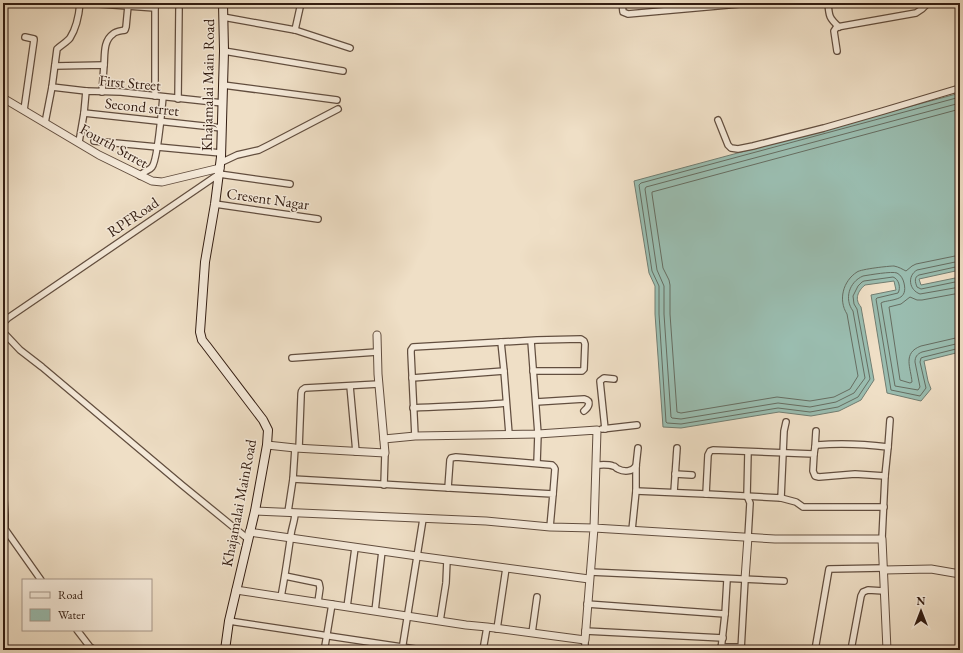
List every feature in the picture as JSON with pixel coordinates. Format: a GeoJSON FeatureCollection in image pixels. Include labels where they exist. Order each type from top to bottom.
{"type":"FeatureCollection","features":[{"type":"Feature","properties":{"kind":"main road","name":"Khajamalai Main Road"},"geometry":{"type":"LineString","coordinates":[[220,168],[224,51],[223,3]]}},
{"type":"Feature","properties":{"kind":"main road","name":"Khajamalai MainRoad"},"geometry":{"type":"LineString","coordinates":[[220,168],[205,262],[200,328],[201,336],[217,361],[268,430],[267,445],[255,511],[229,621],[225,650]]}},
{"type":"Feature","properties":{"kind":"street"},"geometry":{"type":"LineString","coordinates":[[45,123],[57,49],[69,39],[76,27],[80,3]]}},
{"type":"Feature","properties":{"kind":"street"},"geometry":{"type":"LineString","coordinates":[[85,3],[155,6],[155,96]]}},
{"type":"Feature","properties":{"kind":"street"},"geometry":{"type":"LineString","coordinates":[[295,30],[302,3]]}},
{"type":"Feature","properties":{"kind":"street"},"geometry":{"type":"LineString","coordinates":[[622,3],[623,12],[628,14],[751,3]]}},
{"type":"Feature","properties":{"kind":"street"},"geometry":{"type":"LineString","coordinates":[[828,3],[828,11],[832,21],[839,26]]}},
{"type":"Feature","properties":{"kind":"street"},"geometry":{"type":"LineString","coordinates":[[837,51],[834,31],[839,26],[916,12],[922,10],[928,3]]}},
{"type":"Feature","properties":{"kind":"street"},"geometry":{"type":"LineString","coordinates":[[102,92],[105,47],[113,34],[118,31],[125,30],[128,6]]}},
{"type":"Feature","properties":{"kind":"street"},"geometry":{"type":"LineString","coordinates":[[178,99],[179,9]]}},
{"type":"Feature","properties":{"kind":"street"},"geometry":{"type":"LineString","coordinates":[[223,17],[295,30],[350,48]]}},
{"type":"Feature","properties":{"kind":"street"},"geometry":{"type":"LineString","coordinates":[[24,110],[34,40],[25,37]]}},
{"type":"Feature","properties":{"kind":"street"},"geometry":{"type":"LineString","coordinates":[[224,51],[343,71]]}},
{"type":"Feature","properties":{"kind":"street"},"geometry":{"type":"LineString","coordinates":[[55,66],[104,65]]}},
{"type":"Feature","properties":{"kind":"street"},"geometry":{"type":"LineString","coordinates":[[223,85],[337,100]]}},
{"type":"Feature","properties":{"kind":"street"},"geometry":{"type":"LineString","coordinates":[[52,87],[86,91]]}},
{"type":"Feature","properties":{"kind":"street"},"geometry":{"type":"LineString","coordinates":[[718,120],[730,148],[738,149],[824,128],[960,88]]}},
{"type":"Feature","properties":{"kind":"street","name":"First Street"},"geometry":{"type":"LineString","coordinates":[[79,142],[86,91],[121,92],[223,104]]}},
{"type":"Feature","properties":{"kind":"street"},"geometry":{"type":"LineString","coordinates":[[140,176],[154,164],[163,97]]}},
{"type":"Feature","properties":{"kind":"street","name":"Fourth Strret"},"geometry":{"type":"LineString","coordinates":[[3,98],[99,155],[152,181],[162,182],[220,168]]}},
{"type":"Feature","properties":{"kind":"street","name":"RPFRoad"},"geometry":{"type":"LineString","coordinates":[[3,323],[237,155],[259,150],[338,110]]}},
{"type":"Feature","properties":{"kind":"street","name":"Second strret"},"geometry":{"type":"LineString","coordinates":[[84,113],[222,128]]}},
{"type":"Feature","properties":{"kind":"street"},"geometry":{"type":"LineString","coordinates":[[94,140],[221,153]]}},
{"type":"Feature","properties":{"kind":"street"},"geometry":{"type":"LineString","coordinates":[[220,168],[290,184]]}},
{"type":"Feature","properties":{"kind":"street","name":"Cresent Nagar"},"geometry":{"type":"LineString","coordinates":[[215,204],[318,219]]}},
{"type":"Feature","properties":{"kind":"street"},"geometry":{"type":"LineString","coordinates":[[3,332],[20,350],[168,473],[249,536],[291,538],[506,568],[590,575],[784,581]]}},
{"type":"Feature","properties":{"kind":"street"},"geometry":{"type":"LineString","coordinates":[[377,335],[379,384],[385,453],[384,485]]}},
{"type":"Feature","properties":{"kind":"street"},"geometry":{"type":"LineString","coordinates":[[415,436],[411,353],[413,347],[581,339],[584,341],[584,369],[582,371],[533,371]]}},
{"type":"Feature","properties":{"kind":"street"},"geometry":{"type":"LineString","coordinates":[[531,341],[538,434],[537,463]]}},
{"type":"Feature","properties":{"kind":"street"},"geometry":{"type":"LineString","coordinates":[[501,342],[508,434]]}},
{"type":"Feature","properties":{"kind":"street"},"geometry":{"type":"LineString","coordinates":[[292,358],[377,352]]}},
{"type":"Feature","properties":{"kind":"street"},"geometry":{"type":"LineString","coordinates":[[412,378],[504,371]]}},
{"type":"Feature","properties":{"kind":"street"},"geometry":{"type":"LineString","coordinates":[[605,428],[600,381],[604,378],[614,379]]}},
{"type":"Feature","properties":{"kind":"street"},"geometry":{"type":"LineString","coordinates":[[281,597],[291,533],[294,523],[291,512],[301,392],[305,388],[379,384]]}},
{"type":"Feature","properties":{"kind":"street"},"geometry":{"type":"LineString","coordinates":[[350,386],[356,452]]}},
{"type":"Feature","properties":{"kind":"street"},"geometry":{"type":"LineString","coordinates":[[536,402],[584,399],[589,402],[588,408],[584,411]]}},
{"type":"Feature","properties":{"kind":"street"},"geometry":{"type":"LineString","coordinates":[[413,408],[506,403]]}},
{"type":"Feature","properties":{"kind":"street"},"geometry":{"type":"LineString","coordinates":[[887,650],[882,539],[885,476],[890,420]]}},
{"type":"Feature","properties":{"kind":"street"},"geometry":{"type":"LineString","coordinates":[[781,498],[784,431],[786,422]]}},
{"type":"Feature","properties":{"kind":"street"},"geometry":{"type":"LineString","coordinates":[[384,439],[415,436],[538,434],[597,430],[638,425]]}},
{"type":"Feature","properties":{"kind":"street"},"geometry":{"type":"LineString","coordinates":[[584,650],[594,528],[597,430]]}},
{"type":"Feature","properties":{"kind":"street"},"geometry":{"type":"LineString","coordinates":[[816,431],[813,471],[815,476],[855,474],[885,476]]}},
{"type":"Feature","properties":{"kind":"street"},"geometry":{"type":"LineString","coordinates":[[815,447],[817,445],[842,444],[888,447]]}},
{"type":"Feature","properties":{"kind":"street"},"geometry":{"type":"LineString","coordinates":[[267,445],[385,453]]}},
{"type":"Feature","properties":{"kind":"street"},"geometry":{"type":"LineString","coordinates":[[632,530],[638,448]]}},
{"type":"Feature","properties":{"kind":"street"},"geometry":{"type":"LineString","coordinates":[[674,492],[677,448]]}},
{"type":"Feature","properties":{"kind":"street"},"geometry":{"type":"LineString","coordinates":[[706,494],[708,454],[710,451],[814,454]]}},
{"type":"Feature","properties":{"kind":"street"},"geometry":{"type":"LineString","coordinates":[[727,580],[721,649],[741,649],[744,579],[750,503],[747,496],[748,452]]}},
{"type":"Feature","properties":{"kind":"street"},"geometry":{"type":"LineString","coordinates":[[448,488],[450,460],[453,457],[552,465],[554,467],[550,527]]}},
{"type":"Feature","properties":{"kind":"street"},"geometry":{"type":"LineString","coordinates":[[596,465],[613,466],[625,471],[631,471],[636,466]]}},
{"type":"Feature","properties":{"kind":"street"},"geometry":{"type":"LineString","coordinates":[[675,474],[692,475]]}},
{"type":"Feature","properties":{"kind":"street"},"geometry":{"type":"LineString","coordinates":[[293,479],[553,494]]}},
{"type":"Feature","properties":{"kind":"street"},"geometry":{"type":"LineString","coordinates":[[3,484],[5,529],[40,579]]}},
{"type":"Feature","properties":{"kind":"street"},"geometry":{"type":"LineString","coordinates":[[636,491],[781,498],[796,502],[803,507],[884,507]]}},
{"type":"Feature","properties":{"kind":"street"},"geometry":{"type":"LineString","coordinates":[[255,511],[486,521],[550,527],[632,530],[775,539],[882,539]]}},
{"type":"Feature","properties":{"kind":"street"},"geometry":{"type":"LineString","coordinates":[[402,649],[423,519]]}},
{"type":"Feature","properties":{"kind":"street"},"geometry":{"type":"LineString","coordinates":[[347,606],[355,548]]}},
{"type":"Feature","properties":{"kind":"street"},"geometry":{"type":"LineString","coordinates":[[375,611],[382,551]]}},
{"type":"Feature","properties":{"kind":"street"},"geometry":{"type":"LineString","coordinates":[[440,621],[446,583],[447,560]]}},
{"type":"Feature","properties":{"kind":"street"},"geometry":{"type":"LineString","coordinates":[[497,629],[506,568]]}},
{"type":"Feature","properties":{"kind":"street"},"geometry":{"type":"LineString","coordinates":[[815,650],[829,569],[931,569],[960,574]]}},
{"type":"Feature","properties":{"kind":"street"},"geometry":{"type":"LineString","coordinates":[[285,576],[319,583],[320,588],[318,602]]}},
{"type":"Feature","properties":{"kind":"street"},"geometry":{"type":"LineString","coordinates":[[236,590],[466,625],[585,640]]}},
{"type":"Feature","properties":{"kind":"street"},"geometry":{"type":"LineString","coordinates":[[851,650],[863,592],[868,590],[884,591]]}},
{"type":"Feature","properties":{"kind":"street"},"geometry":{"type":"LineString","coordinates":[[532,633],[537,597]]}},
{"type":"Feature","properties":{"kind":"street"},"geometry":{"type":"LineString","coordinates":[[330,650],[325,648],[332,604]]}},
{"type":"Feature","properties":{"kind":"street"},"geometry":{"type":"LineString","coordinates":[[587,604],[725,614]]}},
{"type":"Feature","properties":{"kind":"street"},"geometry":{"type":"LineString","coordinates":[[229,621],[327,636],[388,648],[422,650]]}},
{"type":"Feature","properties":{"kind":"street"},"geometry":{"type":"LineString","coordinates":[[483,650],[487,627]]}},
{"type":"Feature","properties":{"kind":"street"},"geometry":{"type":"LineString","coordinates":[[78,631],[90,648],[95,650]]}},
{"type":"Feature","properties":{"kind":"street"},"geometry":{"type":"LineString","coordinates":[[585,631],[723,638]]}},
{"type":"Feature","properties":{"kind":"water"},"geometry":{"type":"Polygon","coordinates":[[[960,93],[960,270],[919,279],[921,285],[960,277],[960,352],[924,361],[931,389],[921,401],[887,393],[871,295],[896,290],[894,281],[865,285],[860,290],[857,298],[861,307],[874,380],[861,400],[839,411],[811,416],[779,412],[681,428],[663,427],[655,314],[655,286],[649,273],[634,181],[960,93]]]}}]}
